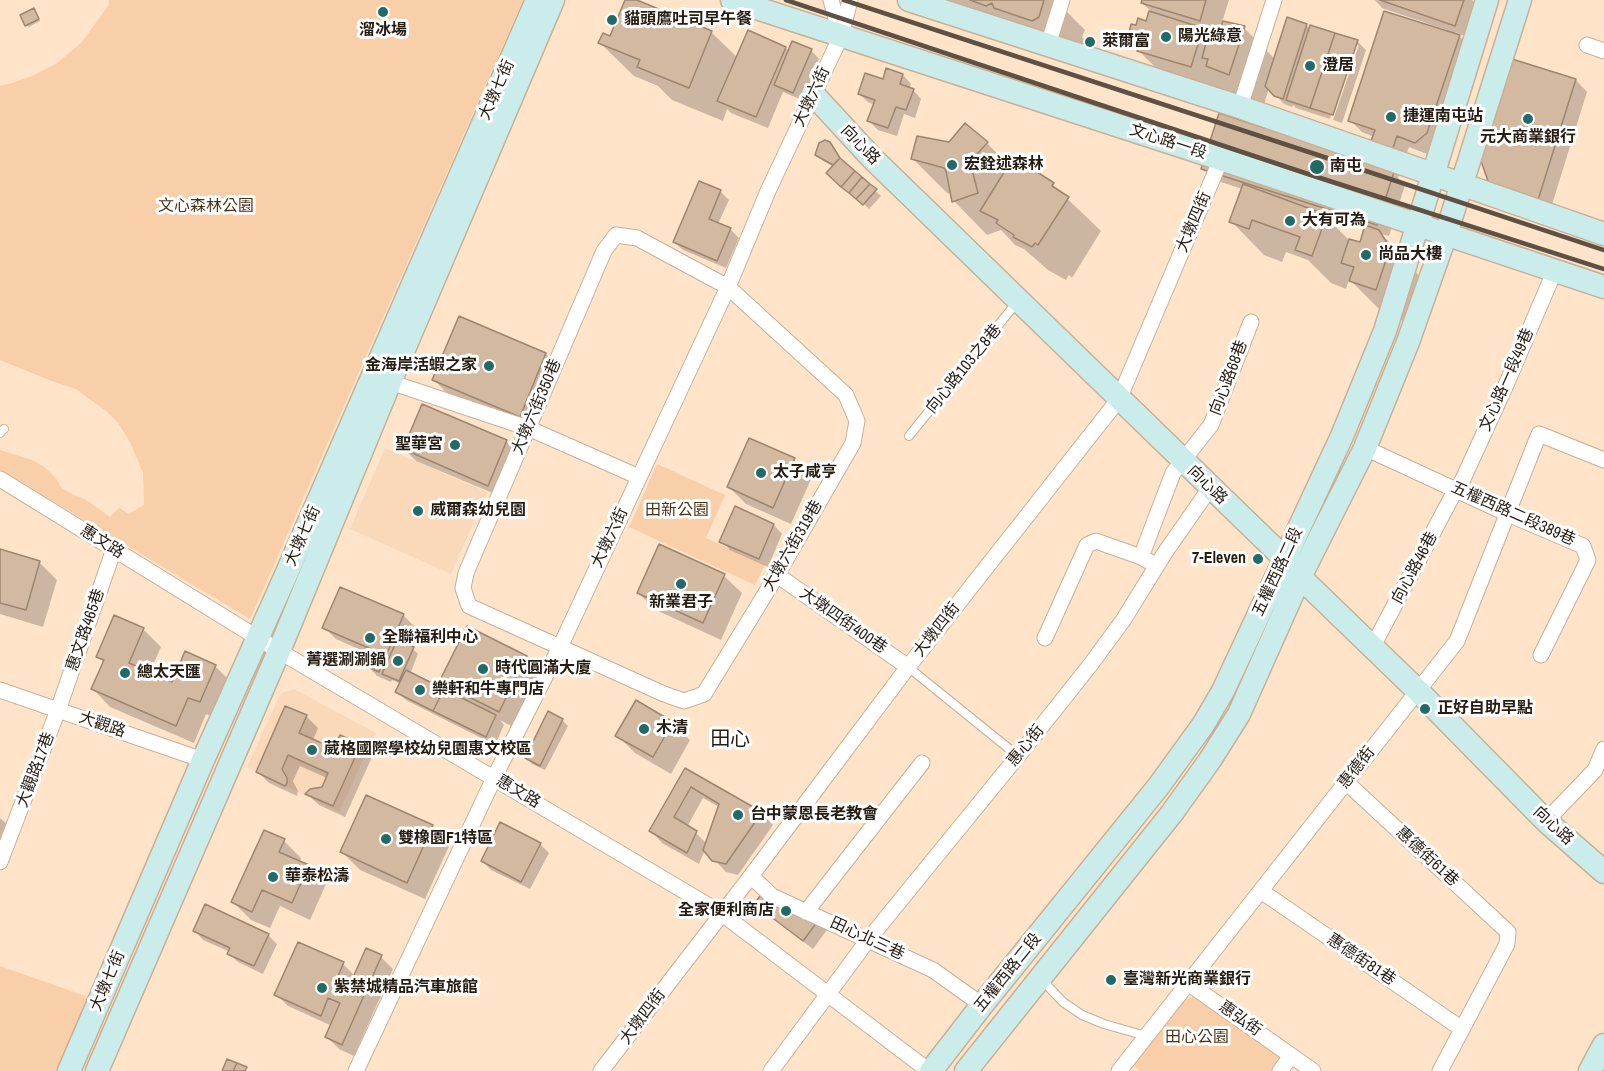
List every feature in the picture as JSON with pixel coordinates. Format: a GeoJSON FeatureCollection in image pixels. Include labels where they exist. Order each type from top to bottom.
{"type":"FeatureCollection","features":[{"type":"Feature","properties":{"kind":"main road","name":"大墩七街"},"geometry":{"type":"LineString","coordinates":[[69,1071],[537,0]]}},
{"type":"Feature","properties":{"kind":"main road","name":"大墩七街"},"geometry":{"type":"LineString","coordinates":[[97,1071],[279,651],[390,382],[553,0]]}},
{"type":"Feature","properties":{"kind":"main road","name":"文心路一段"},"geometry":{"type":"LineString","coordinates":[[732,0],[1221,159],[1604,287]]}},
{"type":"Feature","properties":{"kind":"main road"},"geometry":{"type":"LineString","coordinates":[[909,0],[1240,106],[1604,234]]}},
{"type":"Feature","properties":{"kind":"main road","name":"五權西路二段"},"geometry":{"type":"LineString","coordinates":[[930,1071],[1158,787],[1203,725],[1223,691],[1342,436],[1385,332],[1486,0]]}},
{"type":"Feature","properties":{"kind":"main road","name":"五權西路二段"},"geometry":{"type":"LineString","coordinates":[[966,1071],[1172,813],[1239,714],[1300,577],[1365,448],[1408,342],[1446,234],[1520,0]]}},
{"type":"Feature","properties":{"kind":"main road","name":"向心路"},"geometry":{"type":"LineString","coordinates":[[813,94],[871,157],[1284,558],[1300,577],[1419,691],[1546,821],[1604,872]]}},
{"type":"Feature","properties":{"kind":"main road"},"geometry":{"type":"LineString","coordinates":[[1590,1071],[1604,1045]]}},
{"type":"Feature","properties":{"kind":"street"},"geometry":{"type":"LineString","coordinates":[[831,0],[841,36]]}},
{"type":"Feature","properties":{"kind":"street","name":"大墩六街"},"geometry":{"type":"LineString","coordinates":[[356,1071],[494,778],[560,647],[728,287],[768,191],[841,36],[850,0]]}},
{"type":"Feature","properties":{"kind":"street"},"geometry":{"type":"LineString","coordinates":[[1048,45],[1062,0]]}},
{"type":"Feature","properties":{"kind":"street"},"geometry":{"type":"LineString","coordinates":[[1240,106],[1274,0]]}},
{"type":"Feature","properties":{"kind":"street"},"geometry":{"type":"LineString","coordinates":[[1587,45],[1604,51]]}},
{"type":"Feature","properties":{"kind":"street","name":"大墩四街"},"geometry":{"type":"LineString","coordinates":[[601,1071],[908,668],[1119,399],[1221,159]]}},
{"type":"Feature","properties":{"kind":"street","name":"大墩六街350巷"},"geometry":{"type":"LineString","coordinates":[[560,647],[469,606],[463,588],[466,573],[604,251],[616,236],[637,238],[728,287]]}},
{"type":"Feature","properties":{"kind":"street","name":"文心路一段49巷"},"geometry":{"type":"LineString","coordinates":[[1457,490],[1556,270]]}},
{"type":"Feature","properties":{"kind":"street","name":"大墩六街319巷"},"geometry":{"type":"LineString","coordinates":[[560,647],[684,701],[705,694],[853,443],[857,421],[846,395],[728,287]]}},
{"type":"Feature","properties":{"kind":"street","name":"向心路68巷"},"geometry":{"type":"LineString","coordinates":[[1183,462],[1211,425],[1251,322]]}},
{"type":"Feature","properties":{"kind":"street"},"geometry":{"type":"LineString","coordinates":[[390,382],[528,428],[639,477]]}},
{"type":"Feature","properties":{"kind":"street","name":"惠德街"},"geometry":{"type":"LineString","coordinates":[[1119,1071],[1457,641],[1539,434],[1604,460]]}},
{"type":"Feature","properties":{"kind":"street","name":"五權西路二段389巷"},"geometry":{"type":"LineString","coordinates":[[1365,448],[1583,546],[1588,560],[1541,655]]}},
{"type":"Feature","properties":{"kind":"street"},"geometry":{"type":"LineString","coordinates":[[1141,557],[1173,473],[1183,462]]}},
{"type":"Feature","properties":{"kind":"street","name":"惠文路"},"geometry":{"type":"LineString","coordinates":[[0,479],[279,651],[721,913],[930,1071]]}},
{"type":"Feature","properties":{"kind":"street","name":"惠心街"},"geometry":{"type":"LineString","coordinates":[[771,1071],[868,940],[1018,756],[1118,628],[1164,554],[1210,488]]}},
{"type":"Feature","properties":{"kind":"street","name":"向心路46巷"},"geometry":{"type":"LineString","coordinates":[[1373,646],[1457,490]]}},
{"type":"Feature","properties":{"kind":"street"},"geometry":{"type":"LineString","coordinates":[[1045,638],[1087,545],[1096,541],[1141,557],[1158,566]]}},
{"type":"Feature","properties":{"kind":"street","name":"惠文路465巷"},"geometry":{"type":"LineString","coordinates":[[58,710],[114,549]]}},
{"type":"Feature","properties":{"kind":"street","name":"大墩四街400巷"},"geometry":{"type":"LineString","coordinates":[[777,575],[908,668]]}},
{"type":"Feature","properties":{"kind":"street","name":"大觀路"},"geometry":{"type":"LineString","coordinates":[[0,690],[203,760]]}},
{"type":"Feature","properties":{"kind":"street","name":"大觀路17巷"},"geometry":{"type":"LineString","coordinates":[[0,862],[58,710]]}},
{"type":"Feature","properties":{"kind":"street"},"geometry":{"type":"LineString","coordinates":[[1546,821],[1595,770],[1604,749]]}},
{"type":"Feature","properties":{"kind":"street"},"geometry":{"type":"LineString","coordinates":[[807,912],[922,763]]}},
{"type":"Feature","properties":{"kind":"street","name":"惠德街61巷"},"geometry":{"type":"LineString","coordinates":[[1346,782],[1508,932],[1507,944],[1462,1029]]}},
{"type":"Feature","properties":{"kind":"street","name":"田心北三巷"},"geometry":{"type":"LineString","coordinates":[[751,876],[772,896],[933,970],[982,1005]]}},
{"type":"Feature","properties":{"kind":"street","name":"惠德街81巷"},"geometry":{"type":"LineString","coordinates":[[1261,891],[1462,1029]]}},
{"type":"Feature","properties":{"kind":"street","name":"惠弘街"},"geometry":{"type":"LineString","coordinates":[[1188,983],[1313,1071]]}},
{"type":"Feature","properties":{"kind":"street"},"geometry":{"type":"LineString","coordinates":[[1440,1071],[1462,1029]]}},
{"type":"Feature","properties":{"kind":"street"},"geometry":{"type":"LineString","coordinates":[[1280,1071],[1292,1056]]}},
{"type":"Feature","properties":{"kind":"lane","name":"向心路103之8巷"},"geometry":{"type":"LineString","coordinates":[[909,436],[1018,301]]}},
{"type":"Feature","properties":{"kind":"lane"},"geometry":{"type":"LineString","coordinates":[[908,668],[1018,756]]}},
{"type":"Feature","properties":{"kind":"lane"},"geometry":{"type":"LineString","coordinates":[[1039,978],[1063,1002],[1082,1015],[1146,1036]]}},
{"type":"Feature","properties":{"kind":"shaded area","name":"威爾森幼兒園"},"geometry":{"type":"Polygon","coordinates":[[[385,448],[487,492],[451,574],[350,529],[385,448]]]}},
{"type":"Feature","properties":{"kind":"shaded area","name":"葳格國際學校幼兒園惠文校區"},"geometry":{"type":"Polygon","coordinates":[[[294,689],[376,733],[339,812],[247,767],[281,693],[294,689]]]}},
{"type":"Feature","properties":{"kind":"green space","name":"文心森林公園"},"geometry":{"type":"Polygon","coordinates":[[[109,0],[523,0],[250,619],[0,470],[0,450],[43,466],[55,477],[62,488],[85,499],[110,517],[119,508],[129,514],[144,505],[143,473],[130,442],[118,423],[76,389],[0,360],[0,86],[32,76],[57,63],[82,42],[108,6],[109,0]]]}},
{"type":"Feature","properties":{"kind":"green space","name":"田新公園"},"geometry":{"type":"Polygon","coordinates":[[[657,464],[725,495],[706,538],[765,565],[755,585],[629,527],[657,464]]]}},
{"type":"Feature","properties":{"kind":"green space"},"geometry":{"type":"Polygon","coordinates":[[[0,966],[91,998],[59,1071],[0,1071],[0,966]]]}},
{"type":"Feature","properties":{"kind":"green space","name":"田心公園"},"geometry":{"type":"Polygon","coordinates":[[[1197,996],[1284,1058],[1274,1071],[1140,1071],[1133,1065],[1185,999],[1197,996]]]}},
{"type":"Feature","properties":{"kind":"building"},"geometry":{"type":"Polygon","coordinates":[[[625,0],[637,0],[712,31],[689,88],[637,67],[640,60],[598,43],[603,33],[610,36],[625,0]]]}},
{"type":"Feature","properties":{"kind":"building"},"geometry":{"type":"Polygon","coordinates":[[[970,0],[1044,0],[1039,17],[1032,21],[994,8],[992,3],[986,6],[970,0]]]}},
{"type":"Feature","properties":{"kind":"building"},"geometry":{"type":"Polygon","coordinates":[[[1142,0],[1206,0],[1200,21],[1141,3],[1142,0]]]}},
{"type":"Feature","properties":{"kind":"building"},"geometry":{"type":"Polygon","coordinates":[[[1380,0],[1464,0],[1455,26],[1380,0]]]}},
{"type":"Feature","properties":{"kind":"building"},"geometry":{"type":"Polygon","coordinates":[[[34,8],[39,19],[25,26],[20,15],[34,8]]]}},
{"type":"Feature","properties":{"kind":"building","name":"陽光綠意"},"geometry":{"type":"Polygon","coordinates":[[[1149,11],[1203,28],[1191,67],[1137,51],[1140,43],[1131,40],[1133,34],[1129,33],[1131,24],[1136,25],[1138,18],[1146,21],[1149,11]]]}},
{"type":"Feature","properties":{"kind":"building","name":"捷運南屯站"},"geometry":{"type":"Polygon","coordinates":[[[1384,11],[1460,35],[1427,133],[1415,143],[1397,136],[1386,169],[1394,172],[1377,225],[1201,169],[1219,113],[1364,160],[1375,130],[1348,121],[1384,11]]]}},
{"type":"Feature","properties":{"kind":"building"},"geometry":{"type":"Polygon","coordinates":[[[1287,17],[1307,24],[1283,99],[1274,96],[1265,86],[1287,17]]]}},
{"type":"Feature","properties":{"kind":"building"},"geometry":{"type":"Polygon","coordinates":[[[1223,21],[1245,26],[1229,75],[1206,66],[1208,59],[1202,58],[1209,32],[1218,34],[1223,21]]]}},
{"type":"Feature","properties":{"kind":"building","name":"澄居"},"geometry":{"type":"Polygon","coordinates":[[[1310,25],[1335,33],[1310,108],[1286,100],[1310,25]]]}},
{"type":"Feature","properties":{"kind":"building"},"geometry":{"type":"Polygon","coordinates":[[[748,30],[786,47],[756,117],[717,101],[748,30]]]}},
{"type":"Feature","properties":{"kind":"building"},"geometry":{"type":"Polygon","coordinates":[[[1335,33],[1358,40],[1333,115],[1310,108],[1335,33]]]}},
{"type":"Feature","properties":{"kind":"building"},"geometry":{"type":"Polygon","coordinates":[[[792,41],[812,49],[793,93],[774,85],[792,41]]]}},
{"type":"Feature","properties":{"kind":"building","name":"元大商業銀行"},"geometry":{"type":"Polygon","coordinates":[[[1512,59],[1576,79],[1538,200],[1489,184],[1480,158],[1512,59]]]}},
{"type":"Feature","properties":{"kind":"building"},"geometry":{"type":"Polygon","coordinates":[[[886,68],[903,74],[900,84],[914,89],[906,110],[896,107],[888,128],[867,121],[875,100],[858,94],[865,73],[883,79],[886,68]]]}},
{"type":"Feature","properties":{"kind":"building","name":"宏銓述森林"},"geometry":{"type":"Polygon","coordinates":[[[965,123],[988,142],[970,162],[978,193],[952,202],[944,168],[911,159],[917,136],[949,142],[965,123]]]}},
{"type":"Feature","properties":{"kind":"building"},"geometry":{"type":"Polygon","coordinates":[[[825,140],[830,142],[840,158],[833,165],[815,155],[819,143],[825,140]]]}},
{"type":"Feature","properties":{"kind":"building"},"geometry":{"type":"Polygon","coordinates":[[[840,158],[855,171],[841,187],[826,173],[840,158]]]}},
{"type":"Feature","properties":{"kind":"building"},"geometry":{"type":"Polygon","coordinates":[[[1011,161],[1025,170],[1028,166],[1054,183],[1052,186],[1069,197],[1038,245],[1035,243],[1032,247],[1013,237],[1014,235],[996,223],[998,220],[980,211],[1011,161]]]}},
{"type":"Feature","properties":{"kind":"building"},"geometry":{"type":"Polygon","coordinates":[[[855,171],[862,177],[849,193],[841,187],[855,171]]]}},
{"type":"Feature","properties":{"kind":"building"},"geometry":{"type":"Polygon","coordinates":[[[862,177],[870,184],[856,199],[849,193],[862,177]]]}},
{"type":"Feature","properties":{"kind":"building"},"geometry":{"type":"Polygon","coordinates":[[[699,181],[721,190],[709,219],[731,228],[717,261],[673,242],[699,181]]]}},
{"type":"Feature","properties":{"kind":"building"},"geometry":{"type":"Polygon","coordinates":[[[870,184],[877,189],[863,205],[856,199],[870,184]]]}},
{"type":"Feature","properties":{"kind":"building","name":"大有可為"},"geometry":{"type":"Polygon","coordinates":[[[1243,184],[1327,215],[1312,256],[1295,250],[1300,237],[1252,220],[1249,229],[1229,222],[1243,184]]]}},
{"type":"Feature","properties":{"kind":"building","name":"尚品大樓"},"geometry":{"type":"Polygon","coordinates":[[[1365,225],[1379,230],[1390,248],[1376,290],[1349,281],[1354,267],[1341,263],[1349,239],[1360,242],[1365,225]]]}},
{"type":"Feature","properties":{"kind":"building","name":"金海岸活蝦之家"},"geometry":{"type":"Polygon","coordinates":[[[459,316],[546,353],[520,417],[432,380],[459,316]]]}},
{"type":"Feature","properties":{"kind":"building","name":"聖華宮"},"geometry":{"type":"Polygon","coordinates":[[[422,404],[507,440],[488,486],[403,449],[422,404]]]}},
{"type":"Feature","properties":{"kind":"building","name":"太子咸亨"},"geometry":{"type":"Polygon","coordinates":[[[749,438],[795,458],[773,508],[727,487],[749,438]]]}},
{"type":"Feature","properties":{"kind":"building"},"geometry":{"type":"Polygon","coordinates":[[[735,506],[774,524],[759,559],[719,542],[735,506]]]}},
{"type":"Feature","properties":{"kind":"building","name":"新業君子"},"geometry":{"type":"Polygon","coordinates":[[[659,544],[725,574],[703,623],[637,593],[659,544]]]}},
{"type":"Feature","properties":{"kind":"building"},"geometry":{"type":"Polygon","coordinates":[[[0,549],[40,561],[26,610],[0,603],[0,549]]]}},
{"type":"Feature","properties":{"kind":"building","name":"全聯福利中心"},"geometry":{"type":"Polygon","coordinates":[[[340,587],[404,614],[379,672],[364,665],[371,649],[322,628],[340,587]]]}},
{"type":"Feature","properties":{"kind":"building","name":"總太天匯"},"geometry":{"type":"Polygon","coordinates":[[[114,615],[144,628],[129,663],[172,682],[185,651],[216,665],[200,702],[188,698],[176,726],[91,689],[104,660],[96,657],[114,615]]]}},
{"type":"Feature","properties":{"kind":"building","name":"時代圓滿大廈"},"geometry":{"type":"Polygon","coordinates":[[[467,626],[527,656],[499,712],[439,682],[467,626]]]}},
{"type":"Feature","properties":{"kind":"building","name":"菁選涮涮鍋"},"geometry":{"type":"Polygon","coordinates":[[[397,640],[414,647],[399,681],[382,674],[397,640]]]}},
{"type":"Feature","properties":{"kind":"building","name":"樂軒和牛專門店"},"geometry":{"type":"Polygon","coordinates":[[[406,670],[444,689],[433,711],[395,692],[406,670]]]}},
{"type":"Feature","properties":{"kind":"building"},"geometry":{"type":"Polygon","coordinates":[[[444,689],[496,715],[486,737],[433,711],[444,689]]]}},
{"type":"Feature","properties":{"kind":"building","name":"木清"},"geometry":{"type":"Polygon","coordinates":[[[636,700],[673,722],[653,757],[615,736],[636,700]]]}},
{"type":"Feature","properties":{"kind":"building"},"geometry":{"type":"Polygon","coordinates":[[[285,706],[307,715],[299,733],[333,748],[340,735],[361,744],[333,806],[305,794],[310,789],[322,787],[328,773],[288,755],[282,769],[287,778],[285,786],[256,772],[285,706]]]}},
{"type":"Feature","properties":{"kind":"building"},"geometry":{"type":"Polygon","coordinates":[[[548,711],[563,719],[540,766],[525,758],[548,711]]]}},
{"type":"Feature","properties":{"kind":"building","name":"台中蒙恩長老教會"},"geometry":{"type":"Polygon","coordinates":[[[685,768],[762,812],[726,864],[712,861],[703,850],[719,804],[691,787],[674,817],[697,831],[687,853],[649,831],[685,768]]]}},
{"type":"Feature","properties":{"kind":"building","name":"雙橡園F1特區"},"geometry":{"type":"Polygon","coordinates":[[[366,795],[433,825],[407,883],[340,852],[366,795]]]}},
{"type":"Feature","properties":{"kind":"building"},"geometry":{"type":"Polygon","coordinates":[[[500,822],[541,843],[521,882],[481,861],[500,822]]]}},
{"type":"Feature","properties":{"kind":"building","name":"華泰松濤"},"geometry":{"type":"Polygon","coordinates":[[[264,830],[285,839],[279,852],[309,865],[292,903],[262,890],[252,912],[231,902],[264,830]]]}},
{"type":"Feature","properties":{"kind":"building","name":"全家便利商店"},"geometry":{"type":"Polygon","coordinates":[[[766,888],[821,917],[803,941],[754,904],[766,888]]]}},
{"type":"Feature","properties":{"kind":"building"},"geometry":{"type":"Polygon","coordinates":[[[205,904],[269,934],[254,966],[227,954],[230,948],[193,931],[205,904]]]}},
{"type":"Feature","properties":{"kind":"building","name":"紫禁城精品汽車旅館"},"geometry":{"type":"Polygon","coordinates":[[[298,942],[344,962],[338,976],[351,982],[366,948],[382,955],[342,1045],[325,1037],[340,1003],[328,998],[321,1016],[274,995],[298,942]]]}},
{"type":"Feature","properties":{"kind":"building"},"geometry":{"type":"Polygon","coordinates":[[[227,1059],[237,1063],[233,1071],[222,1071],[227,1059]]]}},
{"type":"Feature","properties":{"kind":"building"},"geometry":{"type":"Polygon","coordinates":[[[237,1063],[247,1067],[245,1071],[233,1071],[237,1063]]]}},
{"type":"Feature","properties":{"kind":"railway"},"geometry":{"type":"LineString","coordinates":[[786,0],[1314,176],[1604,269]]}},
{"type":"Feature","properties":{"kind":"railway"},"geometry":{"type":"LineString","coordinates":[[844,0],[1604,250]]}},
{"type":"Feature","properties":{"kind":"place","name":"溜冰場"},"geometry":{"type":"Point","coordinates":[383,12]}},
{"type":"Feature","properties":{"kind":"place","name":"貓頭鷹吐司早午餐"},"geometry":{"type":"Point","coordinates":[612,20]}},
{"type":"Feature","properties":{"kind":"place","name":"陽光綠意"},"geometry":{"type":"Point","coordinates":[1166,37]}},
{"type":"Feature","properties":{"kind":"place","name":"萊爾富"},"geometry":{"type":"Point","coordinates":[1090,42]}},
{"type":"Feature","properties":{"kind":"place","name":"澄居"},"geometry":{"type":"Point","coordinates":[1310,66]}},
{"type":"Feature","properties":{"kind":"place","name":"捷運南屯站"},"geometry":{"type":"Point","coordinates":[1391,117]}},
{"type":"Feature","properties":{"kind":"place","name":"元大商業銀行"},"geometry":{"type":"Point","coordinates":[1528,119]}},
{"type":"Feature","properties":{"kind":"place","name":"宏銓述森林"},"geometry":{"type":"Point","coordinates":[952,165]}},
{"type":"Feature","properties":{"kind":"place","name":"南屯"},"geometry":{"type":"Point","coordinates":[1317,167]}},
{"type":"Feature","properties":{"kind":"place","name":"大有可為"},"geometry":{"type":"Point","coordinates":[1290,221]}},
{"type":"Feature","properties":{"kind":"place","name":"尚品大樓"},"geometry":{"type":"Point","coordinates":[1366,255]}},
{"type":"Feature","properties":{"kind":"place","name":"金海岸活蝦之家"},"geometry":{"type":"Point","coordinates":[489,366]}},
{"type":"Feature","properties":{"kind":"place","name":"聖華宮"},"geometry":{"type":"Point","coordinates":[455,445]}},
{"type":"Feature","properties":{"kind":"place","name":"太子咸亨"},"geometry":{"type":"Point","coordinates":[761,473]}},
{"type":"Feature","properties":{"kind":"place","name":"威爾森幼兒園"},"geometry":{"type":"Point","coordinates":[418,511]}},
{"type":"Feature","properties":{"kind":"place","name":"7-Eleven"},"geometry":{"type":"Point","coordinates":[1258,559]}},
{"type":"Feature","properties":{"kind":"place","name":"新業君子"},"geometry":{"type":"Point","coordinates":[681,584]}},
{"type":"Feature","properties":{"kind":"place","name":"全聯福利中心"},"geometry":{"type":"Point","coordinates":[370,638]}},
{"type":"Feature","properties":{"kind":"place","name":"菁選涮涮鍋"},"geometry":{"type":"Point","coordinates":[398,661]}},
{"type":"Feature","properties":{"kind":"place","name":"時代圓滿大廈"},"geometry":{"type":"Point","coordinates":[483,669]}},
{"type":"Feature","properties":{"kind":"place","name":"總太天匯"},"geometry":{"type":"Point","coordinates":[125,673]}},
{"type":"Feature","properties":{"kind":"place","name":"樂軒和牛專門店"},"geometry":{"type":"Point","coordinates":[420,690]}},
{"type":"Feature","properties":{"kind":"place","name":"正好自助早點"},"geometry":{"type":"Point","coordinates":[1425,709]}},
{"type":"Feature","properties":{"kind":"place","name":"木清"},"geometry":{"type":"Point","coordinates":[644,729]}},
{"type":"Feature","properties":{"kind":"place","name":"葳格國際學校幼兒園惠文校區"},"geometry":{"type":"Point","coordinates":[312,750]}},
{"type":"Feature","properties":{"kind":"place","name":"台中蒙恩長老教會"},"geometry":{"type":"Point","coordinates":[738,815]}},
{"type":"Feature","properties":{"kind":"place","name":"雙橡園F1特區"},"geometry":{"type":"Point","coordinates":[386,839]}},
{"type":"Feature","properties":{"kind":"place","name":"華泰松濤"},"geometry":{"type":"Point","coordinates":[273,877]}},
{"type":"Feature","properties":{"kind":"place","name":"全家便利商店"},"geometry":{"type":"Point","coordinates":[786,911]}},
{"type":"Feature","properties":{"kind":"place","name":"臺灣新光商業銀行"},"geometry":{"type":"Point","coordinates":[1111,980]}},
{"type":"Feature","properties":{"kind":"place","name":"紫禁城精品汽車旅館"},"geometry":{"type":"Point","coordinates":[322,988]}},
{"type":"Feature","properties":{"kind":"district","name":"田心"},"geometry":{"type":"Point","coordinates":[730,740]}}]}
